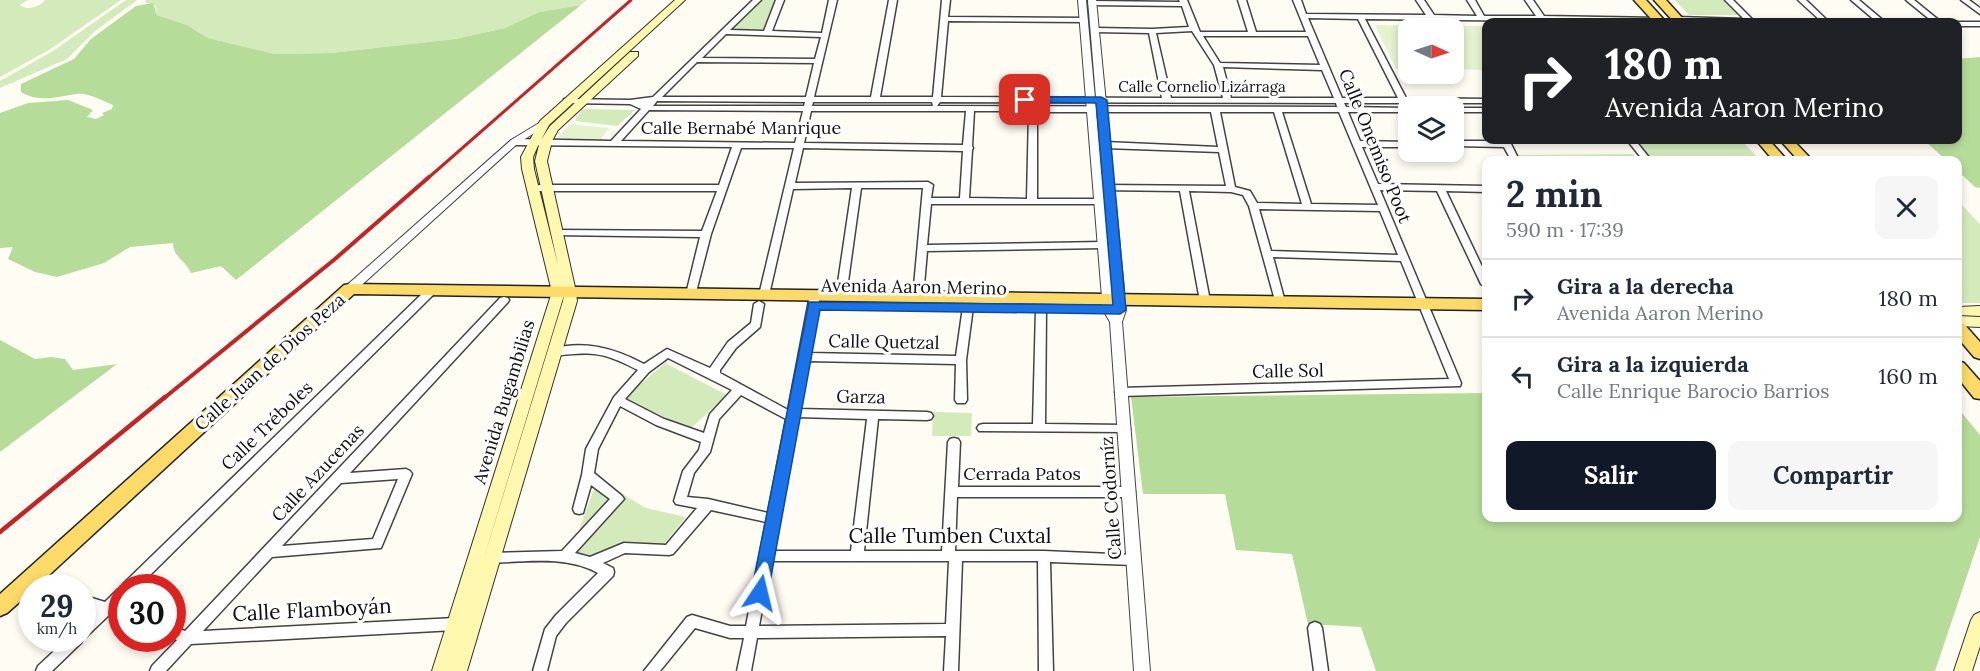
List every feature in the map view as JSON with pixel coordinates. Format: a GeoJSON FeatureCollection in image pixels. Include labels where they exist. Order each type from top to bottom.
{"type":"FeatureCollection","features":[{"type":"Feature","properties":{"kind":"main road","name":"Calle Juan de Dios Peza"},"geometry":{"type":"LineString","coordinates":[[539,141],[544,123],[680,0]]}},
{"type":"Feature","properties":{"kind":"main road"},"geometry":{"type":"LineString","coordinates":[[564,296],[556,233],[527,157],[539,141],[692,0]]}},
{"type":"Feature","properties":{"kind":"main road"},"geometry":{"type":"LineString","coordinates":[[1640,0],[1656,18]]}},
{"type":"Feature","properties":{"kind":"main road"},"geometry":{"type":"LineString","coordinates":[[1660,0],[1676,18]]}},
{"type":"Feature","properties":{"kind":"main road"},"geometry":{"type":"LineString","coordinates":[[1766,144],[1776,156]]}},
{"type":"Feature","properties":{"kind":"main road"},"geometry":{"type":"LineString","coordinates":[[1790,144],[1801,156]]}},
{"type":"Feature","properties":{"kind":"main road"},"geometry":{"type":"LineString","coordinates":[[539,188],[564,296]]}},
{"type":"Feature","properties":{"kind":"main road","name":"Calle Juan de Dios Peza"},"geometry":{"type":"LineString","coordinates":[[45,574],[346,293]]}},
{"type":"Feature","properties":{"kind":"main road","name":"Avenida Aaron Merino"},"geometry":{"type":"LineString","coordinates":[[346,293],[814,300],[968,308],[1041,309],[1425,310],[1482,305]]}},
{"type":"Feature","properties":{"kind":"main road","name":"Avenida Aaron Merino"},"geometry":{"type":"LineString","coordinates":[[428,294],[504,300],[564,296],[691,294],[762,299]]}},
{"type":"Feature","properties":{"kind":"main road","name":"Avenida Bugambilias"},"geometry":{"type":"LineString","coordinates":[[441,671],[455,624],[484,557],[554,352],[564,296]]}},
{"type":"Feature","properties":{"kind":"main road","name":"Avenida Bugambilias"},"geometry":{"type":"LineString","coordinates":[[458,671],[484,557],[564,296]]}},
{"type":"Feature","properties":{"kind":"main road","name":"Avenida Aaron Merino"},"geometry":{"type":"LineString","coordinates":[[814,300],[841,296],[918,297],[1114,308],[1205,301],[1280,302],[1482,316]]}},
{"type":"Feature","properties":{"kind":"main road"},"geometry":{"type":"LineString","coordinates":[[1962,311],[1980,311]]}},
{"type":"Feature","properties":{"kind":"main road"},"geometry":{"type":"LineString","coordinates":[[1962,321],[1980,322]]}},
{"type":"Feature","properties":{"kind":"main road"},"geometry":{"type":"LineString","coordinates":[[1962,333],[1980,353]]}},
{"type":"Feature","properties":{"kind":"main road"},"geometry":{"type":"LineString","coordinates":[[1962,372],[1980,393]]}},
{"type":"Feature","properties":{"kind":"main road","name":"Calle Juan de Dios Peza"},"geometry":{"type":"LineString","coordinates":[[0,607],[18,595]]}},
{"type":"Feature","properties":{"kind":"main road"},"geometry":{"type":"LineString","coordinates":[[1963,671],[1980,620]]}},
{"type":"Feature","properties":{"kind":"street"},"geometry":{"type":"LineString","coordinates":[[614,143],[655,99],[757,0]]}},
{"type":"Feature","properties":{"kind":"street"},"geometry":{"type":"LineString","coordinates":[[767,34],[780,0]]}},
{"type":"Feature","properties":{"kind":"street"},"geometry":{"type":"LineString","coordinates":[[714,375],[715,369],[732,345],[756,324],[833,0]]}},
{"type":"Feature","properties":{"kind":"street"},"geometry":{"type":"LineString","coordinates":[[875,100],[893,0]]}},
{"type":"Feature","properties":{"kind":"street"},"geometry":{"type":"LineString","coordinates":[[936,104],[946,0]]}},
{"type":"Feature","properties":{"kind":"street"},"geometry":{"type":"LineString","coordinates":[[1242,0],[1253,34]]}},
{"type":"Feature","properties":{"kind":"street","name":"Calle Onemiso Poot"},"geometry":{"type":"LineString","coordinates":[[1297,0],[1456,383]]}},
{"type":"Feature","properties":{"kind":"street"},"geometry":{"type":"LineString","coordinates":[[1420,0],[1432,18]]}},
{"type":"Feature","properties":{"kind":"street"},"geometry":{"type":"LineString","coordinates":[[1471,0],[1482,18]]}},
{"type":"Feature","properties":{"kind":"street"},"geometry":{"type":"LineString","coordinates":[[1529,0],[1541,18]]}},
{"type":"Feature","properties":{"kind":"street"},"geometry":{"type":"LineString","coordinates":[[1729,0],[1747,18]]}},
{"type":"Feature","properties":{"kind":"street"},"geometry":{"type":"LineString","coordinates":[[1802,0],[1822,18]]}},
{"type":"Feature","properties":{"kind":"street"},"geometry":{"type":"LineString","coordinates":[[1855,0],[1876,18]]}},
{"type":"Feature","properties":{"kind":"street"},"geometry":{"type":"LineString","coordinates":[[1910,0],[1932,18]]}},
{"type":"Feature","properties":{"kind":"street"},"geometry":{"type":"LineString","coordinates":[[1965,0],[1980,12]]}},
{"type":"Feature","properties":{"kind":"street"},"geometry":{"type":"LineString","coordinates":[[1089,1],[1184,2],[1197,32],[1218,65],[1228,101]]}},
{"type":"Feature","properties":{"kind":"street"},"geometry":{"type":"LineString","coordinates":[[1089,1],[1084,20],[1096,105],[1114,308]]}},
{"type":"Feature","properties":{"kind":"street"},"geometry":{"type":"LineString","coordinates":[[1089,1],[1095,30],[1096,105],[1105,145],[1104,188],[1100,202],[1103,245],[1114,308]]}},
{"type":"Feature","properties":{"kind":"street"},"geometry":{"type":"LineString","coordinates":[[1304,16],[1432,18]]}},
{"type":"Feature","properties":{"kind":"street"},"geometry":{"type":"LineString","coordinates":[[1360,16],[1400,96]]}},
{"type":"Feature","properties":{"kind":"street"},"geometry":{"type":"LineString","coordinates":[[1464,18],[1541,18]]}},
{"type":"Feature","properties":{"kind":"street"},"geometry":{"type":"LineString","coordinates":[[944,19],[1084,20]]}},
{"type":"Feature","properties":{"kind":"street"},"geometry":{"type":"LineString","coordinates":[[1962,24],[1980,24]]}},
{"type":"Feature","properties":{"kind":"street"},"geometry":{"type":"LineString","coordinates":[[1095,30],[1310,34]]}},
{"type":"Feature","properties":{"kind":"street"},"geometry":{"type":"LineString","coordinates":[[723,32],[824,34]]}},
{"type":"Feature","properties":{"kind":"street"},"geometry":{"type":"LineString","coordinates":[[1152,32],[1167,100]]}},
{"type":"Feature","properties":{"kind":"street"},"geometry":{"type":"LineString","coordinates":[[695,60],[817,61]]}},
{"type":"Feature","properties":{"kind":"street"},"geometry":{"type":"LineString","coordinates":[[1218,65],[1326,68]]}},
{"type":"Feature","properties":{"kind":"street","name":"Calle Cornelio Lizárraga"},"geometry":{"type":"LineString","coordinates":[[567,101],[630,102],[655,99],[810,104],[875,100],[970,109],[1033,109],[1167,100],[1340,105],[1398,109]]}},
{"type":"Feature","properties":{"kind":"street","name":"Calle Cornelio Lizárraga"},"geometry":{"type":"LineString","coordinates":[[630,102],[647,108],[936,104],[1277,109],[1398,101]]}},
{"type":"Feature","properties":{"kind":"street","name":"Calle Cornelio Lizárraga"},"geometry":{"type":"LineString","coordinates":[[1464,105],[1482,106]]}},
{"type":"Feature","properties":{"kind":"street","name":"Calle Cornelio Lizárraga"},"geometry":{"type":"LineString","coordinates":[[1464,109],[1482,106]]}},
{"type":"Feature","properties":{"kind":"street"},"geometry":{"type":"LineString","coordinates":[[964,201],[970,109]]}},
{"type":"Feature","properties":{"kind":"street"},"geometry":{"type":"LineString","coordinates":[[1032,202],[1033,109]]}},
{"type":"Feature","properties":{"kind":"street"},"geometry":{"type":"LineString","coordinates":[[1215,109],[1231,189]]}},
{"type":"Feature","properties":{"kind":"street"},"geometry":{"type":"LineString","coordinates":[[1277,109],[1307,206]]}},
{"type":"Feature","properties":{"kind":"street","name":"Calle Juan de Dios Peza"},"geometry":{"type":"LineString","coordinates":[[346,293],[513,142],[544,123]]}},
{"type":"Feature","properties":{"kind":"street","name":"Calle Bernabé Manrique"},"geometry":{"type":"LineString","coordinates":[[513,142],[737,147],[799,144],[969,148]]}},
{"type":"Feature","properties":{"kind":"street"},"geometry":{"type":"LineString","coordinates":[[1464,144],[1482,143]]}},
{"type":"Feature","properties":{"kind":"street"},"geometry":{"type":"LineString","coordinates":[[1357,144],[1398,144]]}},
{"type":"Feature","properties":{"kind":"street"},"geometry":{"type":"LineString","coordinates":[[1634,144],[1644,156]]}},
{"type":"Feature","properties":{"kind":"street"},"geometry":{"type":"LineString","coordinates":[[1105,145],[1222,150]]}},
{"type":"Feature","properties":{"kind":"street"},"geometry":{"type":"LineString","coordinates":[[691,294],[706,234],[737,147]]}},
{"type":"Feature","properties":{"kind":"street"},"geometry":{"type":"LineString","coordinates":[[841,296],[857,185]]}},
{"type":"Feature","properties":{"kind":"street"},"geometry":{"type":"LineString","coordinates":[[789,186],[928,185],[918,297]]}},
{"type":"Feature","properties":{"kind":"street"},"geometry":{"type":"LineString","coordinates":[[1374,187],[1482,189]]}},
{"type":"Feature","properties":{"kind":"street"},"geometry":{"type":"LineString","coordinates":[[539,188],[722,188]]}},
{"type":"Feature","properties":{"kind":"street"},"geometry":{"type":"LineString","coordinates":[[1104,188],[1231,189],[1246,193],[1254,206],[1280,302]]}},
{"type":"Feature","properties":{"kind":"street"},"geometry":{"type":"LineString","coordinates":[[1184,188],[1205,301]]}},
{"type":"Feature","properties":{"kind":"street"},"geometry":{"type":"LineString","coordinates":[[1440,188],[1482,276]]}},
{"type":"Feature","properties":{"kind":"street"},"geometry":{"type":"LineString","coordinates":[[928,201],[1100,202]]}},
{"type":"Feature","properties":{"kind":"street"},"geometry":{"type":"LineString","coordinates":[[1254,206],[1382,208]]}},
{"type":"Feature","properties":{"kind":"street"},"geometry":{"type":"LineString","coordinates":[[556,233],[706,234]]}},
{"type":"Feature","properties":{"kind":"street"},"geometry":{"type":"LineString","coordinates":[[922,248],[1103,245]]}},
{"type":"Feature","properties":{"kind":"street"},"geometry":{"type":"LineString","coordinates":[[1267,254],[1403,258]]}},
{"type":"Feature","properties":{"kind":"street","name":"Calle Tréboles"},"geometry":{"type":"LineString","coordinates":[[142,574],[428,294]]}},
{"type":"Feature","properties":{"kind":"street","name":"Calle Azucenas"},"geometry":{"type":"LineString","coordinates":[[157,671],[504,300]]}},
{"type":"Feature","properties":{"kind":"street"},"geometry":{"type":"LineString","coordinates":[[744,671],[814,300]]}},
{"type":"Feature","properties":{"kind":"street"},"geometry":{"type":"LineString","coordinates":[[961,400],[962,360],[968,308]]}},
{"type":"Feature","properties":{"kind":"street","name":"Calle Codorníz"},"geometry":{"type":"LineString","coordinates":[[1114,308],[1142,671]]}},
{"type":"Feature","properties":{"kind":"street"},"geometry":{"type":"LineString","coordinates":[[1039,428],[1041,309]]}},
{"type":"Feature","properties":{"kind":"street"},"geometry":{"type":"LineString","coordinates":[[554,352],[590,348],[611,351],[645,369]]}},
{"type":"Feature","properties":{"kind":"street"},"geometry":{"type":"LineString","coordinates":[[579,508],[588,476],[592,449],[618,400],[645,369],[667,353],[793,416]]}},
{"type":"Feature","properties":{"kind":"street","name":"Calle Quetzal"},"geometry":{"type":"LineString","coordinates":[[805,357],[962,360]]}},
{"type":"Feature","properties":{"kind":"street","name":"Calle Sol"},"geometry":{"type":"LineString","coordinates":[[1121,392],[1456,383]]}},
{"type":"Feature","properties":{"kind":"street"},"geometry":{"type":"LineString","coordinates":[[739,390],[714,417],[704,452],[689,471],[680,501],[708,504],[773,519]]}},
{"type":"Feature","properties":{"kind":"street"},"geometry":{"type":"LineString","coordinates":[[618,400],[660,422],[706,440]]}},
{"type":"Feature","properties":{"kind":"street"},"geometry":{"type":"LineString","coordinates":[[857,555],[873,415]]}},
{"type":"Feature","properties":{"kind":"street","name":"Garza"},"geometry":{"type":"LineString","coordinates":[[793,416],[927,416]]}},
{"type":"Feature","properties":{"kind":"street"},"geometry":{"type":"LineString","coordinates":[[983,428],[1124,429]]}},
{"type":"Feature","properties":{"kind":"street"},"geometry":{"type":"LineString","coordinates":[[951,671],[951,492],[954,442]]}},
{"type":"Feature","properties":{"kind":"street"},"geometry":{"type":"LineString","coordinates":[[268,552],[376,544],[406,474],[339,478]]}},
{"type":"Feature","properties":{"kind":"street"},"geometry":{"type":"LineString","coordinates":[[565,556],[618,499],[588,476]]}},
{"type":"Feature","properties":{"kind":"street","name":"Cerrada Patos"},"geometry":{"type":"LineString","coordinates":[[951,492],[1129,492]]}},
{"type":"Feature","properties":{"kind":"street"},"geometry":{"type":"LineString","coordinates":[[591,563],[624,548],[669,550],[708,504]]}},
{"type":"Feature","properties":{"kind":"street"},"geometry":{"type":"LineString","coordinates":[[484,557],[565,556],[591,563],[608,572],[550,633],[544,669]]}},
{"type":"Feature","properties":{"kind":"street","name":"Calle Tumben Cuxtal"},"geometry":{"type":"LineString","coordinates":[[767,556],[1044,556],[1134,560]]}},
{"type":"Feature","properties":{"kind":"street"},"geometry":{"type":"LineString","coordinates":[[1044,556],[1046,671]]}},
{"type":"Feature","properties":{"kind":"street"},"geometry":{"type":"LineString","coordinates":[[96,605],[107,608]]}},
{"type":"Feature","properties":{"kind":"street"},"geometry":{"type":"LineString","coordinates":[[96,619],[107,608]]}},
{"type":"Feature","properties":{"kind":"street"},"geometry":{"type":"LineString","coordinates":[[651,671],[692,621],[730,632],[952,630]]}},
{"type":"Feature","properties":{"kind":"street","name":"Calle Flamboyán"},"geometry":{"type":"LineString","coordinates":[[187,638],[455,624]]}},
{"type":"Feature","properties":{"kind":"street"},"geometry":{"type":"LineString","coordinates":[[1315,628],[1321,671]]}},
{"type":"Feature","properties":{"kind":"street"},"geometry":{"type":"LineString","coordinates":[[43,671],[63,652]]}},
{"type":"Feature","properties":{"kind":"green space"},"geometry":{"type":"Polygon","coordinates":[[[0,0],[28,0],[20,5],[30,8],[40,5],[45,0],[121,0],[49,50],[0,77],[0,0]]]}},
{"type":"Feature","properties":{"kind":"green space"},"geometry":{"type":"Polygon","coordinates":[[[126,0],[137,0],[94,32],[67,59],[0,88],[0,81],[53,51],[126,0]]]}},
{"type":"Feature","properties":{"kind":"green space"},"geometry":{"type":"Polygon","coordinates":[[[146,0],[587,0],[581,5],[539,12],[505,28],[455,39],[331,53],[275,54],[208,38],[187,25],[157,15],[156,6],[145,2],[146,0]]]}},
{"type":"Feature","properties":{"kind":"green space"},"geometry":{"type":"Polygon","coordinates":[[[762,0],[775,0],[764,29],[732,29],[762,0]]]}},
{"type":"Feature","properties":{"kind":"green space"},"geometry":{"type":"Polygon","coordinates":[[[1675,0],[1726,0],[1741,15],[1689,15],[1675,0]]]}},
{"type":"Feature","properties":{"kind":"green space"},"geometry":{"type":"Polygon","coordinates":[[[153,3],[157,15],[187,25],[208,38],[275,54],[331,53],[455,39],[505,28],[539,12],[581,5],[236,280],[221,266],[191,273],[175,252],[173,243],[130,247],[104,263],[57,277],[35,272],[8,259],[13,247],[0,248],[0,113],[28,103],[68,100],[93,110],[87,117],[96,119],[104,115],[102,113],[112,109],[113,105],[95,97],[80,94],[48,98],[34,97],[21,92],[21,84],[74,59],[91,39],[136,6],[153,3]]]}},
{"type":"Feature","properties":{"kind":"green space"},"geometry":{"type":"Polygon","coordinates":[[[1375,25],[1398,25],[1398,69],[1396,69],[1375,25]]]}},
{"type":"Feature","properties":{"kind":"green space"},"geometry":{"type":"Polygon","coordinates":[[[1464,26],[1482,26],[1482,70],[1464,69],[1464,26]]]}},
{"type":"Feature","properties":{"kind":"green space"},"geometry":{"type":"Polygon","coordinates":[[[1980,57],[1980,188],[1975,187],[1962,175],[1962,156],[1942,156],[1928,144],[1962,144],[1962,59],[1980,57]]]}},
{"type":"Feature","properties":{"kind":"green space"},"geometry":{"type":"Polygon","coordinates":[[[582,109],[635,110],[617,126],[575,121],[582,109]]]}},
{"type":"Feature","properties":{"kind":"green space"},"geometry":{"type":"Polygon","coordinates":[[[570,124],[609,128],[599,142],[557,138],[570,124]]]}},
{"type":"Feature","properties":{"kind":"green space"},"geometry":{"type":"Polygon","coordinates":[[[1636,144],[1745,144],[1756,156],[1646,156],[1636,144]]]}},
{"type":"Feature","properties":{"kind":"green space"},"geometry":{"type":"Polygon","coordinates":[[[1633,154],[1635,156],[1519,156],[1633,154]]]}},
{"type":"Feature","properties":{"kind":"green space"},"geometry":{"type":"Polygon","coordinates":[[[1962,205],[1980,224],[1980,303],[1962,303],[1962,205]]]}},
{"type":"Feature","properties":{"kind":"green space"},"geometry":{"type":"Polygon","coordinates":[[[0,340],[35,359],[51,357],[65,359],[73,370],[117,364],[0,452],[0,340]]]}},
{"type":"Feature","properties":{"kind":"green space"},"geometry":{"type":"Polygon","coordinates":[[[665,363],[727,395],[689,430],[625,397],[665,363]]]}},
{"type":"Feature","properties":{"kind":"green space"},"geometry":{"type":"Polygon","coordinates":[[[1482,393],[1482,522],[1962,522],[1962,413],[1980,435],[1980,537],[1935,671],[1376,671],[1361,627],[1308,624],[1292,554],[1236,550],[1225,494],[1143,494],[1131,397],[1482,393]]]}},
{"type":"Feature","properties":{"kind":"green space"},"geometry":{"type":"Polygon","coordinates":[[[933,412],[972,413],[971,436],[932,436],[933,412]]]}},
{"type":"Feature","properties":{"kind":"green space"},"geometry":{"type":"Polygon","coordinates":[[[602,485],[614,489],[646,508],[686,517],[660,549],[580,559],[571,553],[595,486],[602,485]]]}},
{"type":"Feature","properties":{"kind":"railway"},"geometry":{"type":"LineString","coordinates":[[427,179],[631,0]]}},
{"type":"Feature","properties":{"kind":"railway"},"geometry":{"type":"LineString","coordinates":[[163,399],[335,259],[429,177]]}},
{"type":"Feature","properties":{"kind":"railway"},"geometry":{"type":"LineString","coordinates":[[0,532],[165,397]]}},
{"type":"Feature","properties":{"kind":"route"},"geometry":{"type":"LineString","coordinates":[[760,593],[814,305],[1120,310],[1101,100],[1025,100]]}}]}
